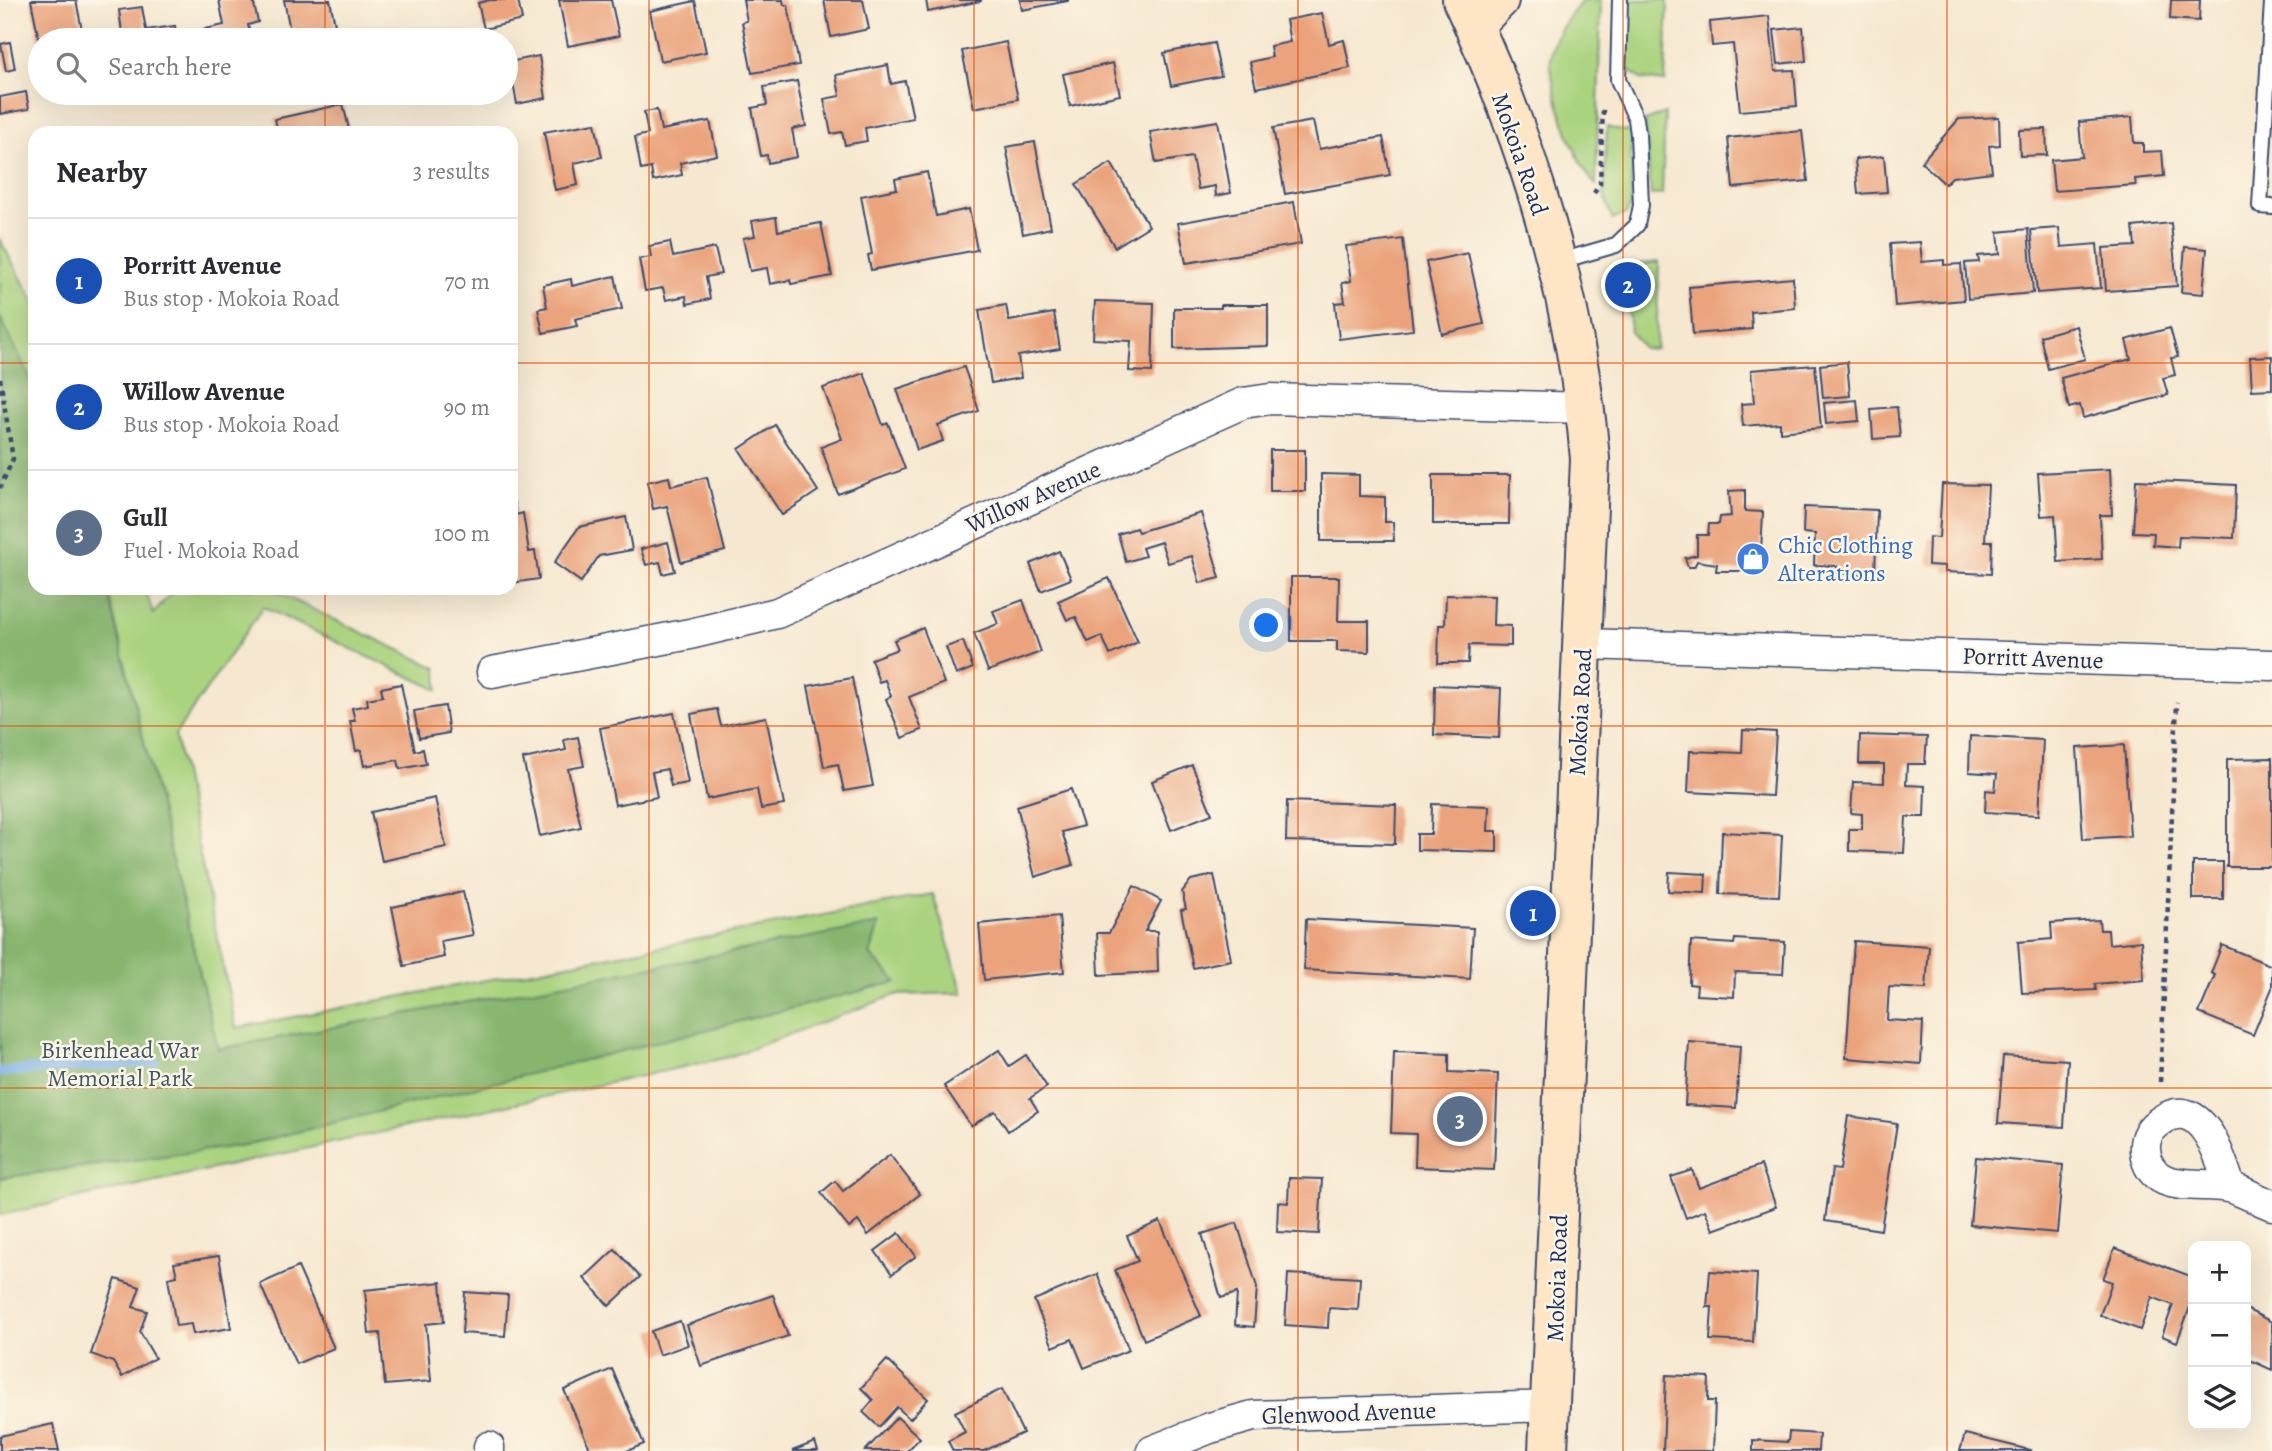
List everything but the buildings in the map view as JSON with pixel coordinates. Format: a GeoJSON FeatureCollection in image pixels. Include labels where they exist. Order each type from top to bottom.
{"type":"FeatureCollection","features":[{"type":"Feature","properties":{"kind":"main road","name":"Mokoia Road"},"geometry":{"type":"LineString","coordinates":[[1470,6],[1520,147],[1556,262],[1586,408],[1590,503],[1548,1451]]}},
{"type":"Feature","properties":{"kind":"street","name":"Willow Avenue"},"geometry":{"type":"LineString","coordinates":[[492,672],[690,634],[777,613],[1243,403],[1270,399],[1586,408]]}},
{"type":"Feature","properties":{"kind":"street","name":"Porritt Avenue"},"geometry":{"type":"LineString","coordinates":[[1583,644],[2272,665]]}},
{"type":"Feature","properties":{"kind":"street"},"geometry":{"type":"LineString","coordinates":[[2230,1187],[2272,1205]]}},
{"type":"Feature","properties":{"kind":"street","name":"Glenwood Avenue"},"geometry":{"type":"LineString","coordinates":[[1152,1451],[1210,1428],[1253,1416],[1552,1406]]}},
{"type":"Feature","properties":{"kind":"lane"},"geometry":{"type":"LineString","coordinates":[[1556,262],[1616,245],[1637,225],[1641,205],[1638,134],[1636,119],[1618,80],[1620,0]]}},
{"type":"Feature","properties":{"kind":"lane"},"geometry":{"type":"LineString","coordinates":[[2272,2],[2260,206],[2272,207]]}},
{"type":"Feature","properties":{"kind":"path"},"geometry":{"type":"LineString","coordinates":[[0,377],[13,459],[0,488]]}},
{"type":"Feature","properties":{"kind":"path"},"geometry":{"type":"LineString","coordinates":[[2160,1082],[2177,702]]}},
{"type":"Feature","properties":{"kind":"green space"},"geometry":{"type":"Polygon","coordinates":[[[1583,0],[1601,0],[1596,185],[1572,143],[1558,103],[1551,68],[1551,55],[1556,40],[1583,0]]]}},
{"type":"Feature","properties":{"kind":"green space"},"geometry":{"type":"Polygon","coordinates":[[[1626,0],[1668,0],[1665,82],[1641,79],[1626,69],[1623,47],[1626,0]]]}},
{"type":"Feature","properties":{"kind":"green space"},"geometry":{"type":"Polygon","coordinates":[[[1665,113],[1662,194],[1651,195],[1645,121],[1665,113]]]}},
{"type":"Feature","properties":{"kind":"green space"},"geometry":{"type":"Polygon","coordinates":[[[1607,127],[1628,132],[1631,136],[1631,205],[1626,214],[1612,220],[1604,194],[1607,127]]]}},
{"type":"Feature","properties":{"kind":"green space","name":"Birkenhead War Memorial Park"},"geometry":{"type":"Polygon","coordinates":[[[0,240],[28,290],[28,595],[147,595],[153,614],[170,595],[283,595],[437,668],[438,690],[263,607],[175,735],[236,1028],[933,894],[963,993],[895,995],[729,1057],[0,1215],[0,240]]]}},
{"type":"Feature","properties":{"kind":"green space"},"geometry":{"type":"Polygon","coordinates":[[[1659,262],[1656,349],[1643,348],[1631,332],[1628,304],[1645,301],[1643,274],[1625,277],[1624,266],[1659,262]]]}},
{"type":"Feature","properties":{"kind":"green space","name":"Birkenhead War Memorial Park"},"geometry":{"type":"Polygon","coordinates":[[[0,317],[28,374],[28,595],[109,595],[218,1049],[879,924],[870,955],[897,982],[245,1145],[0,1178],[0,317]]]}},
{"type":"Feature","properties":{"kind":"waterway"},"geometry":{"type":"LineString","coordinates":[[0,1072],[154,1062]]}},
{"type":"Feature","properties":{"kind":"place","name":"Willow Avenue"},"geometry":{"type":"Point","coordinates":[1628,285]}},
{"type":"Feature","properties":{"kind":"place","name":"Chic Clothing Alterations"},"geometry":{"type":"Point","coordinates":[1753,559]}},
{"type":"Feature","properties":{"kind":"place","name":"Porritt Avenue"},"geometry":{"type":"Point","coordinates":[1533,913]}},
{"type":"Feature","properties":{"kind":"place","name":"Gull"},"geometry":{"type":"Point","coordinates":[1460,1119]}}]}
